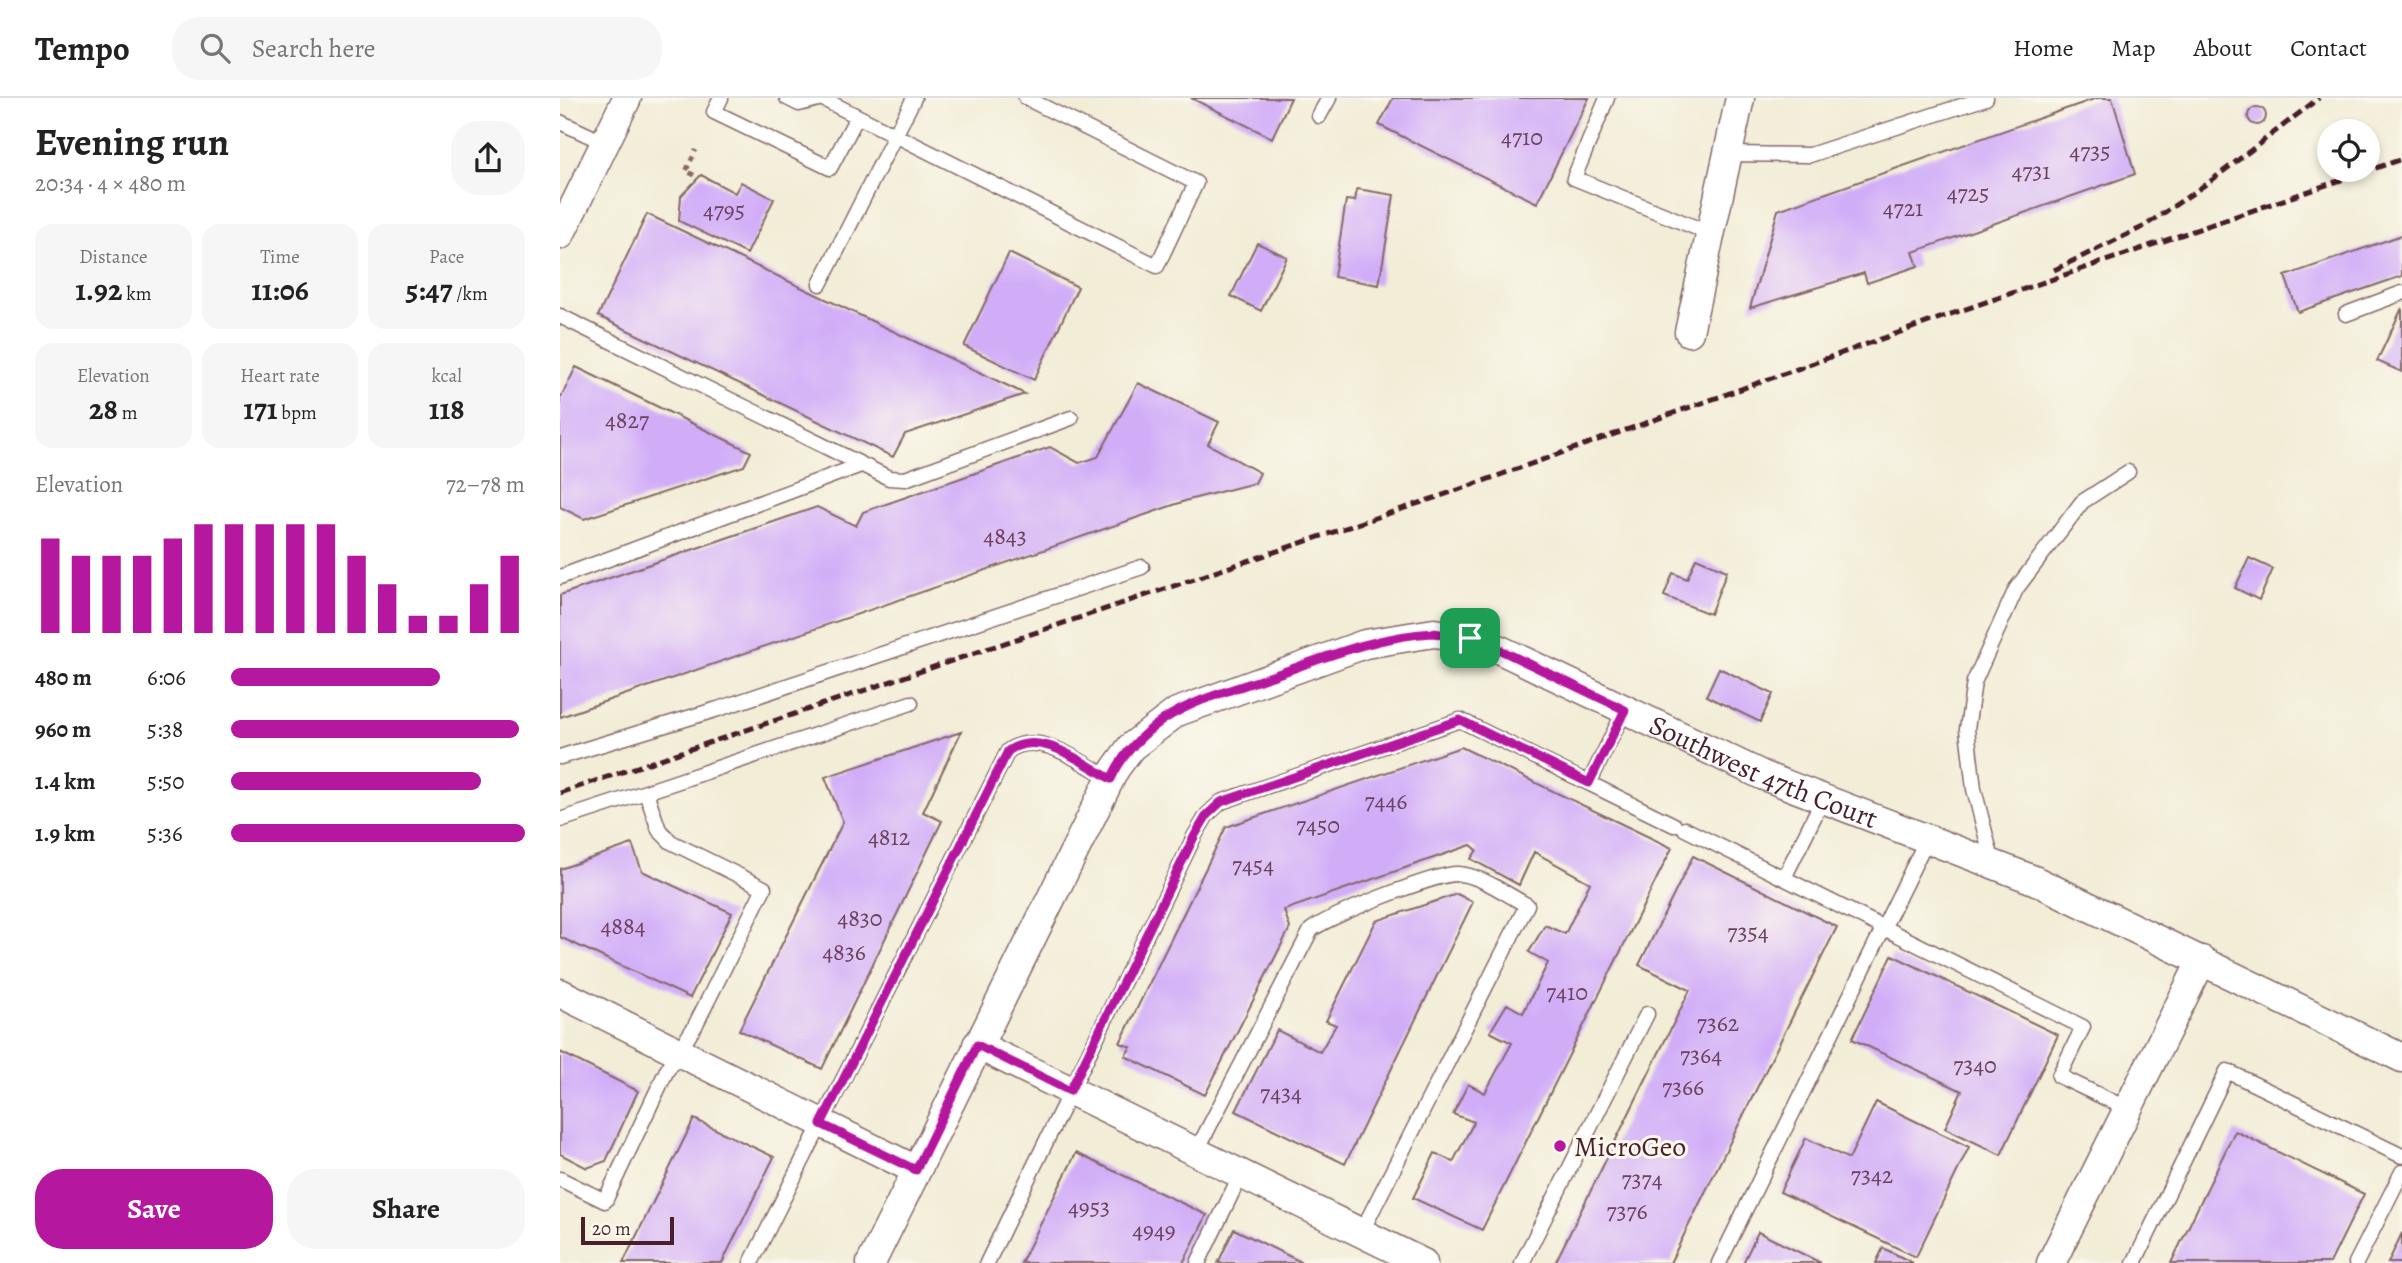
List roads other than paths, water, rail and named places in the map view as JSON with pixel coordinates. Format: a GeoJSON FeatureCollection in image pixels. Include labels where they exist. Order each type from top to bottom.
{"type":"FeatureCollection","features":[{"type":"Feature","properties":{"kind":"street"},"geometry":{"type":"LineString","coordinates":[[560,234],[627,98]]}},
{"type":"Feature","properties":{"kind":"street"},"geometry":{"type":"LineString","coordinates":[[1689,332],[1725,154],[1740,98]]}},
{"type":"Feature","properties":{"kind":"street","name":"Southwest 47th Court"},"geometry":{"type":"LineString","coordinates":[[871,1263],[1111,779],[1131,747],[1177,712],[1365,644],[1414,634],[1453,635],[1492,646],[1727,760],[1993,864],[2097,909],[2402,1058]]}},
{"type":"Feature","properties":{"kind":"street"},"geometry":{"type":"LineString","coordinates":[[2051,1263],[2202,960]]}},
{"type":"Feature","properties":{"kind":"street"},"geometry":{"type":"LineString","coordinates":[[560,993],[916,1170]]}},
{"type":"Feature","properties":{"kind":"street"},"geometry":{"type":"LineString","coordinates":[[977,1045],[1414,1261]]}},
{"type":"Feature","properties":{"kind":"lane"},"geometry":{"type":"LineString","coordinates":[[721,98],[715,113],[830,168],[857,117]]}},
{"type":"Feature","properties":{"kind":"lane"},"geometry":{"type":"LineString","coordinates":[[788,98],[799,104],[823,99],[1157,266],[1196,183],[1026,98]]}},
{"type":"Feature","properties":{"kind":"lane"},"geometry":{"type":"LineString","coordinates":[[820,284],[914,98]]}},
{"type":"Feature","properties":{"kind":"lane"},"geometry":{"type":"LineString","coordinates":[[1319,116],[1329,98]]}},
{"type":"Feature","properties":{"kind":"lane"},"geometry":{"type":"LineString","coordinates":[[1607,98],[1574,178],[1709,233]]}},
{"type":"Feature","properties":{"kind":"lane"},"geometry":{"type":"LineString","coordinates":[[1725,154],[1810,155],[1986,98]]}},
{"type":"Feature","properties":{"kind":"lane"},"geometry":{"type":"LineString","coordinates":[[560,122],[605,144]]}},
{"type":"Feature","properties":{"kind":"lane"},"geometry":{"type":"LineString","coordinates":[[2346,314],[2402,293]]}},
{"type":"Feature","properties":{"kind":"lane"},"geometry":{"type":"LineString","coordinates":[[560,316],[889,478],[905,479],[1071,418]]}},
{"type":"Feature","properties":{"kind":"lane"},"geometry":{"type":"LineString","coordinates":[[562,574],[860,465]]}},
{"type":"Feature","properties":{"kind":"lane"},"geometry":{"type":"LineString","coordinates":[[1993,864],[1974,789],[1967,729],[1974,682],[2016,589],[2082,502],[2128,472]]}},
{"type":"Feature","properties":{"kind":"lane"},"geometry":{"type":"LineString","coordinates":[[560,757],[718,709],[1142,567]]}},
{"type":"Feature","properties":{"kind":"lane"},"geometry":{"type":"LineString","coordinates":[[560,820],[911,703]]}},
{"type":"Feature","properties":{"kind":"lane"},"geometry":{"type":"LineString","coordinates":[[1589,783],[1625,710]]}},
{"type":"Feature","properties":{"kind":"lane"},"geometry":{"type":"LineString","coordinates":[[987,1263],[1207,815],[1221,802],[1460,720],[2083,1027],[2059,1076],[2127,1109]]}},
{"type":"Feature","properties":{"kind":"lane"},"geometry":{"type":"LineString","coordinates":[[751,1263],[1008,751],[1016,745],[1035,742],[1061,752],[1111,779]]}},
{"type":"Feature","properties":{"kind":"lane"},"geometry":{"type":"LineString","coordinates":[[560,1180],[605,1201],[678,1052],[695,1026],[764,888],[671,842],[659,830],[646,792]]}},
{"type":"Feature","properties":{"kind":"lane"},"geometry":{"type":"LineString","coordinates":[[1784,878],[1823,799]]}},
{"type":"Feature","properties":{"kind":"lane"},"geometry":{"type":"LineString","coordinates":[[1719,1263],[1927,839]]}},
{"type":"Feature","properties":{"kind":"lane"},"geometry":{"type":"LineString","coordinates":[[1196,1152],[1311,930],[1347,910],[1451,874],[1471,877],[1527,905],[1361,1233]]}},
{"type":"Feature","properties":{"kind":"lane"},"geometry":{"type":"LineString","coordinates":[[1522,1263],[1647,1014]]}},
{"type":"Feature","properties":{"kind":"lane"},"geometry":{"type":"LineString","coordinates":[[2134,1263],[2227,1071],[2402,1156]]}},
{"type":"Feature","properties":{"kind":"lane"},"geometry":{"type":"LineString","coordinates":[[2356,1263],[2402,1172]]}},
{"type":"Feature","properties":{"kind":"lane"},"geometry":{"type":"LineString","coordinates":[[1198,1263],[1241,1174]]}},
{"type":"Feature","properties":{"kind":"railway"},"geometry":{"type":"LineString","coordinates":[[2054,270],[2143,227],[2212,180],[2319,98]]}},
{"type":"Feature","properties":{"kind":"railway"},"geometry":{"type":"LineString","coordinates":[[560,793],[1455,491],[1954,313],[2402,159]]}},
{"type":"Feature","properties":{"kind":"place","name":"MicroGeo"},"geometry":{"type":"Point","coordinates":[1560,1146]}}]}
